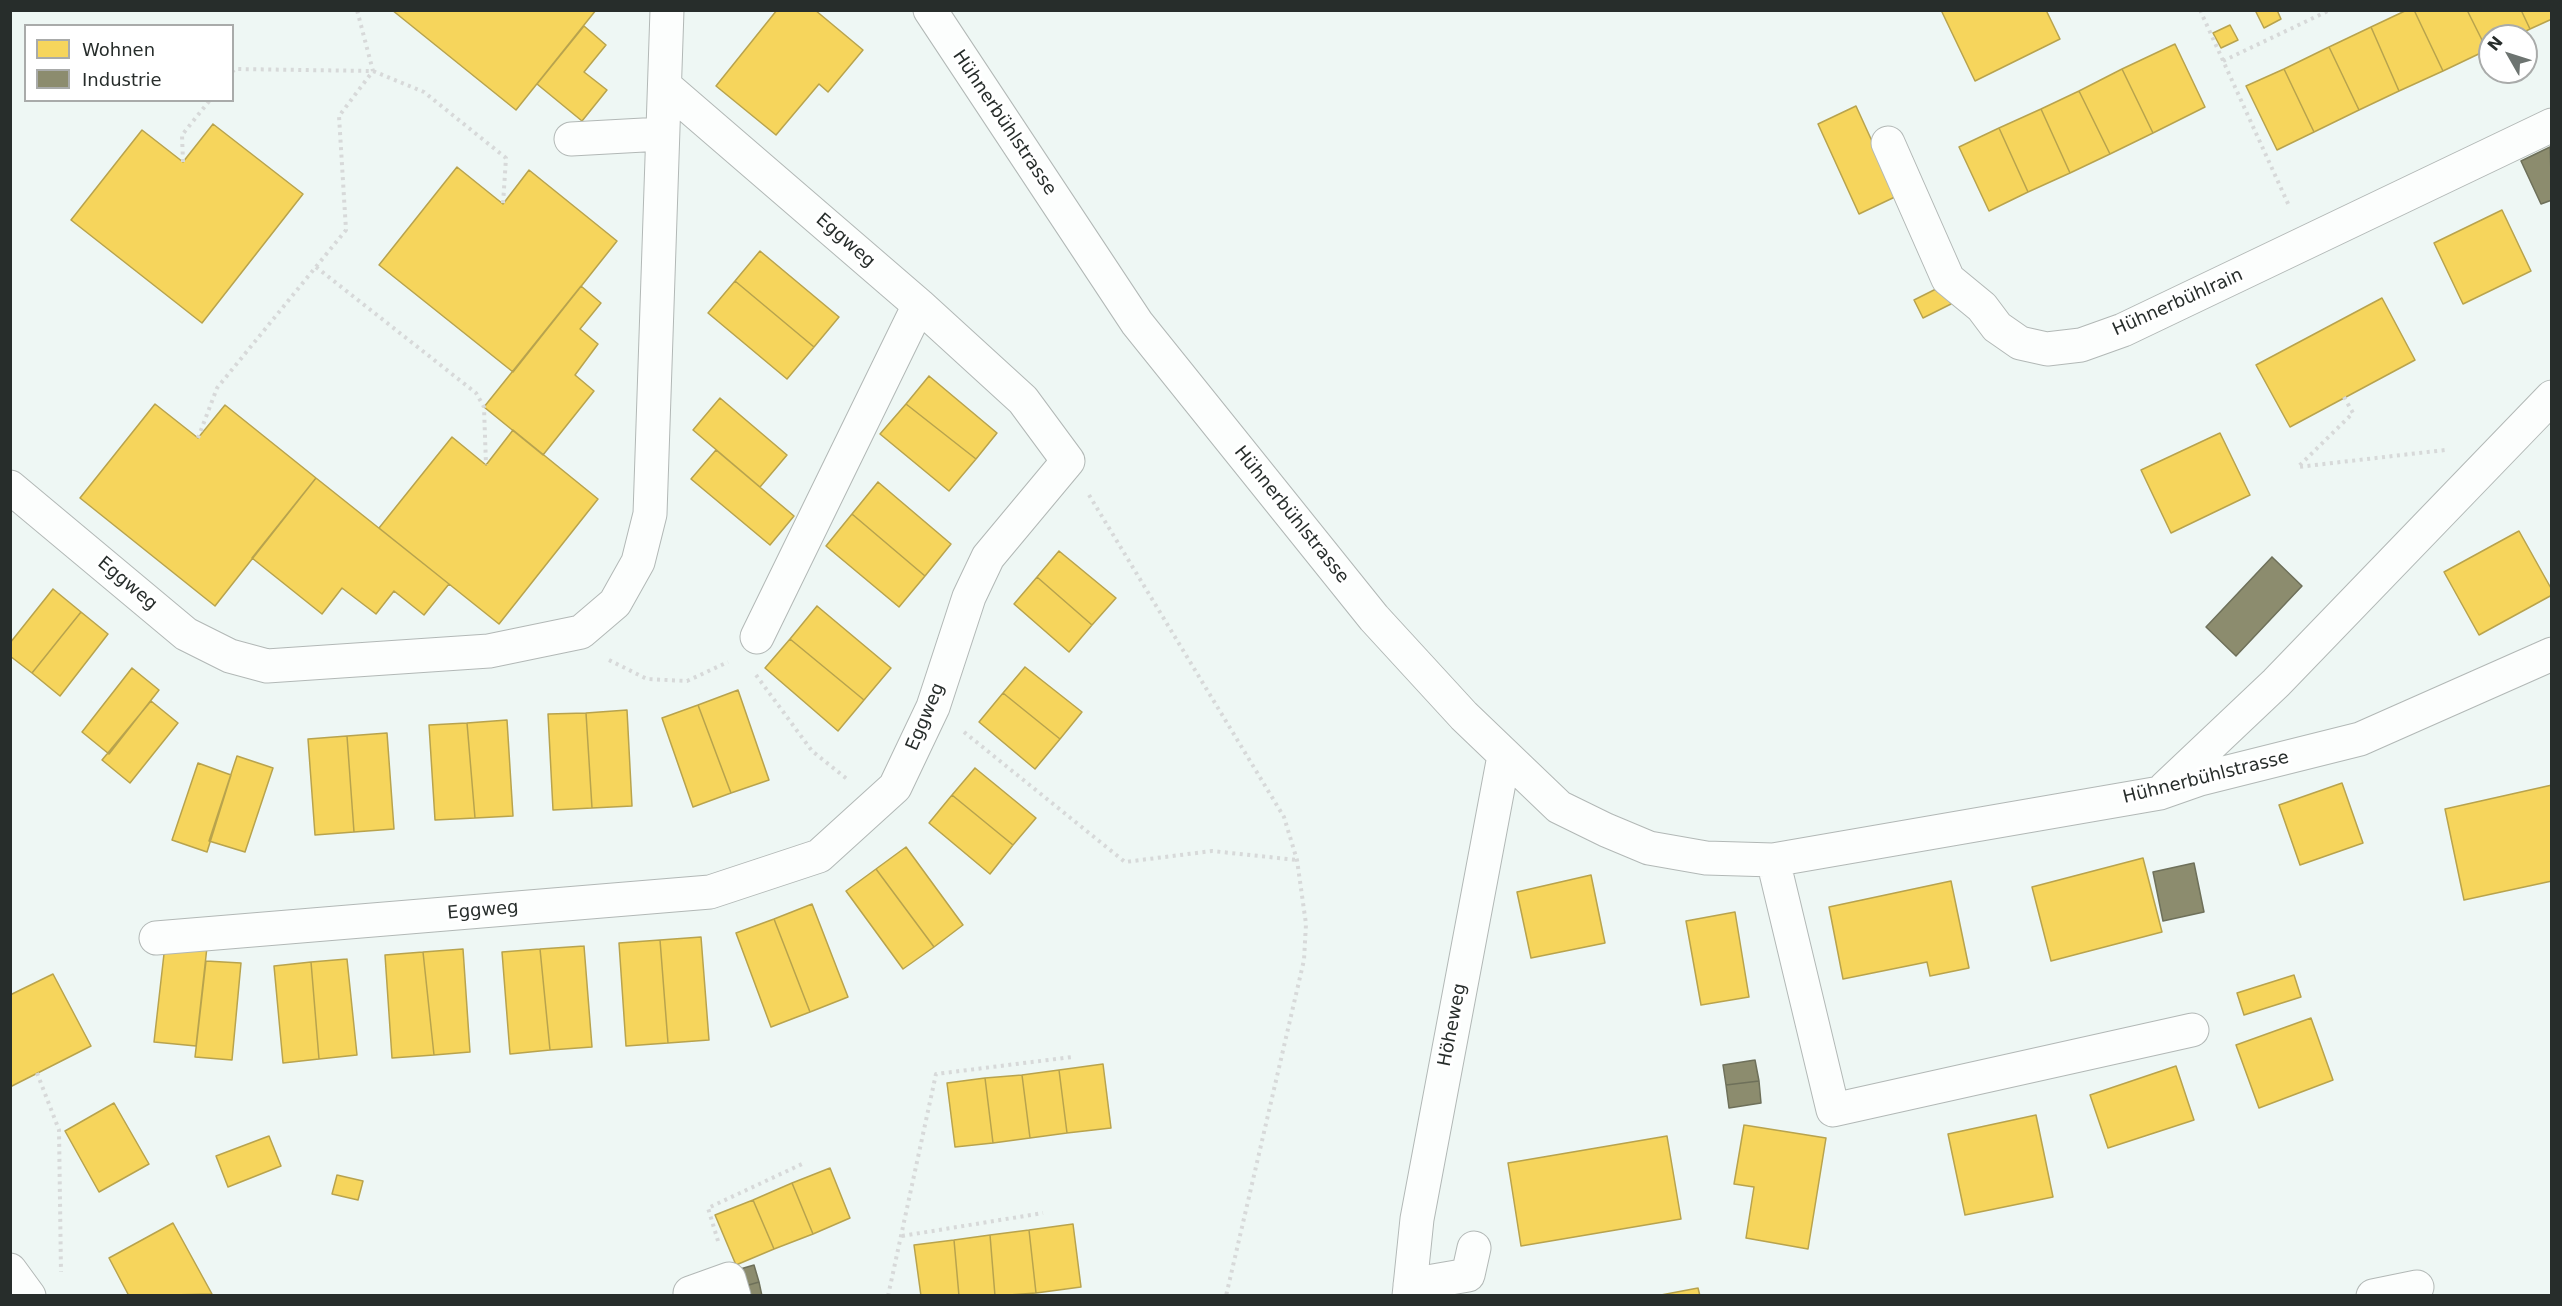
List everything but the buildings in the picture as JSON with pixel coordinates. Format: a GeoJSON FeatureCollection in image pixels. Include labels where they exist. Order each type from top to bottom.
{"type":"FeatureCollection","features":[{"type":"Feature","properties":{"kind":"street"},"geometry":{"type":"LineString","coordinates":[[581,633],[615,603],[627,583],[638,562],[650,514],[667,10]]}},
{"type":"Feature","properties":{"kind":"street","name":"Hühnerbühlstrasse"},"geometry":{"type":"LineString","coordinates":[[930,10],[1137,323],[1374,618],[1436,687],[1504,756],[1559,807],[1606,831],[1649,848],[1706,858],[1773,860],[2160,793],[2200,779],[2360,739],[2552,654]]}},
{"type":"Feature","properties":{"kind":"street","name":"Eggweg"},"geometry":{"type":"LineString","coordinates":[[156,938],[710,892],[819,856],[895,787],[933,707],[969,597],[988,557],[1068,461],[1023,400],[919,305],[665,86]]}},
{"type":"Feature","properties":{"kind":"street","name":"Hühnerbühlrain"},"geometry":{"type":"LineString","coordinates":[[1888,143],[1948,279],[1982,307],[1997,327],[2020,343],[2047,349],[2081,345],[2124,330],[2552,125]]}},
{"type":"Feature","properties":{"kind":"street"},"geometry":{"type":"LineString","coordinates":[[571,139],[662,134]]}},
{"type":"Feature","properties":{"kind":"street"},"geometry":{"type":"LineString","coordinates":[[1918,163],[1982,307]]}},
{"type":"Feature","properties":{"kind":"street"},"geometry":{"type":"LineString","coordinates":[[748,645],[919,305]]}},
{"type":"Feature","properties":{"kind":"street"},"geometry":{"type":"LineString","coordinates":[[2160,793],[2276,683],[2552,397]]}},
{"type":"Feature","properties":{"kind":"street","name":"Eggweg"},"geometry":{"type":"LineString","coordinates":[[10,487],[186,634],[230,657],[267,666],[489,651],[581,633]]}},
{"type":"Feature","properties":{"kind":"street","name":"Höheweg"},"geometry":{"type":"LineString","coordinates":[[1409,1290],[1417,1219],[1504,756]]}},
{"type":"Feature","properties":{"kind":"street"},"geometry":{"type":"LineString","coordinates":[[1773,860],[1833,1110],[2192,1030]]}},
{"type":"Feature","properties":{"kind":"street"},"geometry":{"type":"LineString","coordinates":[[1409,1290],[1468,1275],[1474,1248]]}},
{"type":"Feature","properties":{"kind":"street"},"geometry":{"type":"LineString","coordinates":[[10,1270],[30,1296]]}},
{"type":"Feature","properties":{"kind":"street"},"geometry":{"type":"LineString","coordinates":[[691,1296],[690,1293],[729,1279],[734,1296]]}},
{"type":"Feature","properties":{"kind":"street"},"geometry":{"type":"LineString","coordinates":[[2373,1296],[2417,1287]]}},
{"type":"Feature","properties":{"kind":"path"},"geometry":{"type":"LineString","coordinates":[[357,10],[373,71]]}},
{"type":"Feature","properties":{"kind":"path"},"geometry":{"type":"LineString","coordinates":[[2200,10],[2271,171]]}},
{"type":"Feature","properties":{"kind":"path"},"geometry":{"type":"LineString","coordinates":[[2223,61],[2330,10]]}},
{"type":"Feature","properties":{"kind":"path"},"geometry":{"type":"LineString","coordinates":[[234,70],[373,71],[424,92],[506,158],[503,204]]}},
{"type":"Feature","properties":{"kind":"path"},"geometry":{"type":"LineString","coordinates":[[198,438],[217,388],[346,230],[339,116],[373,71]]}},
{"type":"Feature","properties":{"kind":"path"},"geometry":{"type":"LineString","coordinates":[[183,162],[182,135],[208,102]]}},
{"type":"Feature","properties":{"kind":"path"},"geometry":{"type":"LineString","coordinates":[[316,267],[476,393],[484,407],[486,465]]}},
{"type":"Feature","properties":{"kind":"path"},"geometry":{"type":"LineString","coordinates":[[2344,397],[2353,413],[2298,467],[2476,447],[2491,461]]}},
{"type":"Feature","properties":{"kind":"path"},"geometry":{"type":"LineString","coordinates":[[1068,461],[1284,817],[1297,860],[1305,924],[1304,960],[1226,1296]]}},
{"type":"Feature","properties":{"kind":"path"},"geometry":{"type":"LineString","coordinates":[[581,633],[598,654],[647,680],[687,681],[729,662],[748,645],[812,751],[841,773],[873,808]]}},
{"type":"Feature","properties":{"kind":"path"},"geometry":{"type":"LineString","coordinates":[[933,707],[1125,862],[1212,851],[1297,860]]}},
{"type":"Feature","properties":{"kind":"path"},"geometry":{"type":"LineString","coordinates":[[888,1296],[936,1074],[1072,1057]]}},
{"type":"Feature","properties":{"kind":"path"},"geometry":{"type":"LineString","coordinates":[[38,1073],[59,1130],[62,1284]]}},
{"type":"Feature","properties":{"kind":"path"},"geometry":{"type":"LineString","coordinates":[[708,1208],[802,1164]]}},
{"type":"Feature","properties":{"kind":"path"},"geometry":{"type":"LineString","coordinates":[[902,1236],[1043,1213]]}}]}
